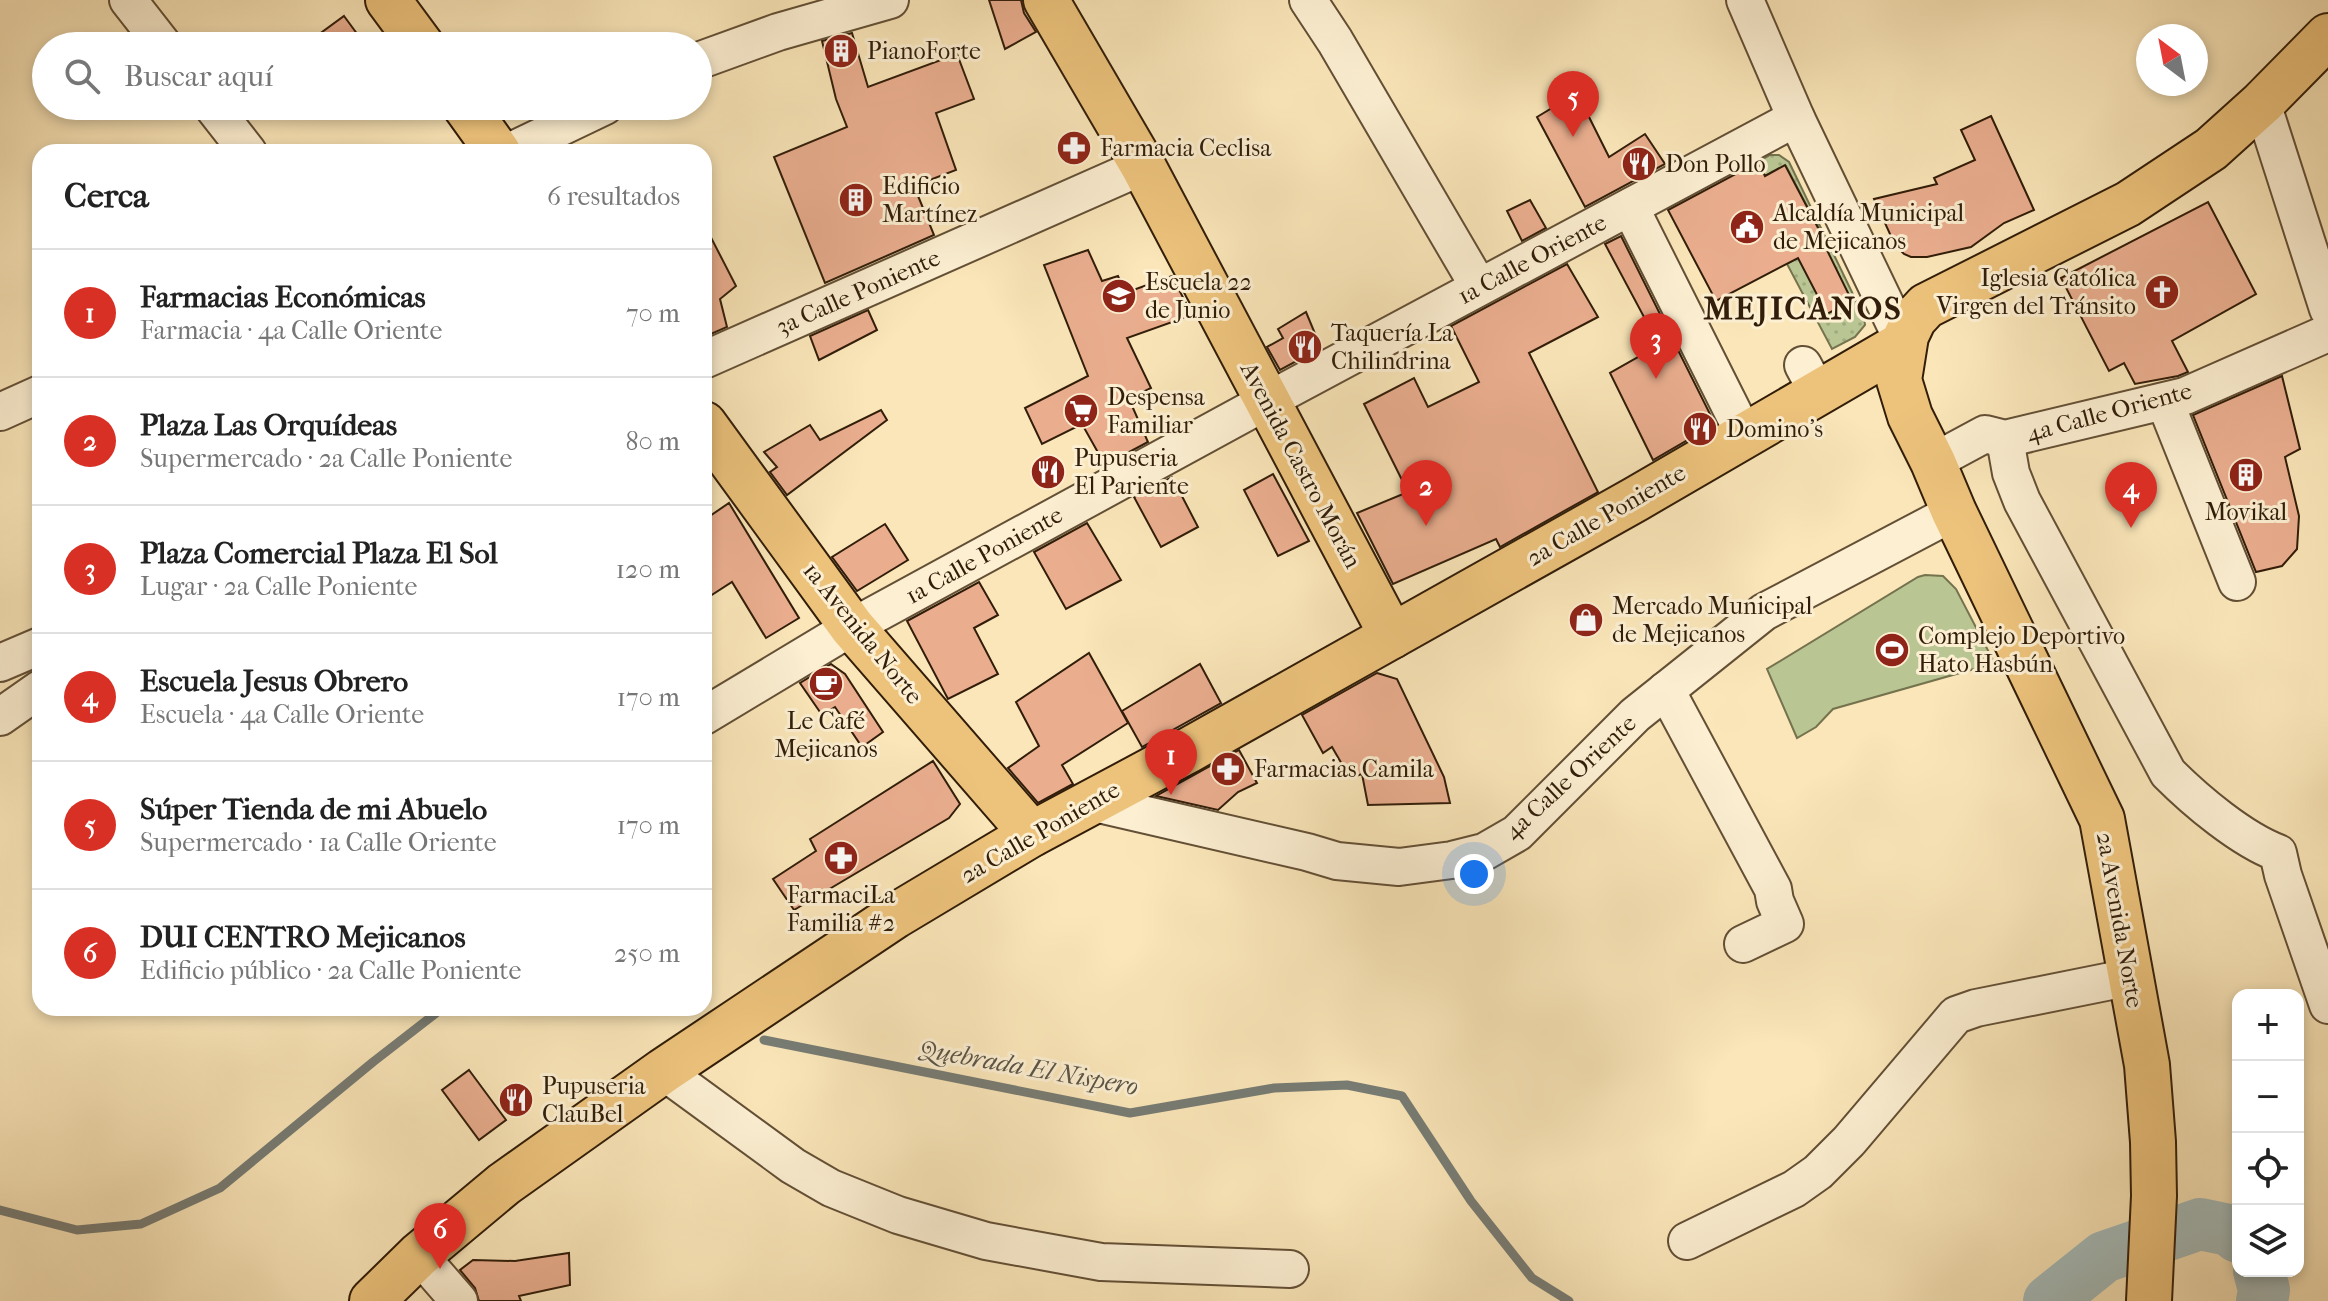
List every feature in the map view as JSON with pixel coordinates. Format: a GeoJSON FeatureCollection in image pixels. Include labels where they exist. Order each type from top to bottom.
{"type":"FeatureCollection","features":[{"type":"Feature","properties":{"kind":"main road","name":"Avenida Castro Morán"},"geometry":{"type":"LineString","coordinates":[[1046,0],[1143,166],[1392,636]]}},
{"type":"Feature","properties":{"kind":"main road"},"geometry":{"type":"LineString","coordinates":[[1904,343],[1914,319],[1935,300],[2128,204],[2211,149],[2328,36]]}},
{"type":"Feature","properties":{"kind":"main road"},"geometry":{"type":"LineString","coordinates":[[475,120],[492,144]]}},
{"type":"Feature","properties":{"kind":"main road","name":"2a Calle Poniente"},"geometry":{"type":"LineString","coordinates":[[372,1301],[419,1255],[504,1184],[663,1071],[895,916],[1032,834],[1392,636],[1633,492],[1745,436],[1810,379],[1904,343]]}},
{"type":"Feature","properties":{"kind":"main road","name":"2a Avenida Norte"},"geometry":{"type":"LineString","coordinates":[[1904,343],[1900,389],[1910,416],[2102,819],[2147,1065],[2154,1196],[2149,1301]]}},
{"type":"Feature","properties":{"kind":"main road","name":"1a Avenida Norte"},"geometry":{"type":"LineString","coordinates":[[725,437],[852,627],[1032,834]]}},
{"type":"Feature","properties":{"kind":"street"},"geometry":{"type":"LineString","coordinates":[[128,0],[153,32]]}},
{"type":"Feature","properties":{"kind":"street"},"geometry":{"type":"LineString","coordinates":[[712,56],[778,32],[890,0]]}},
{"type":"Feature","properties":{"kind":"street"},"geometry":{"type":"LineString","coordinates":[[1308,0],[1479,287]]}},
{"type":"Feature","properties":{"kind":"street"},"geometry":{"type":"LineString","coordinates":[[1745,0],[1796,118],[1904,343]]}},
{"type":"Feature","properties":{"kind":"street"},"geometry":{"type":"LineString","coordinates":[[2262,103],[2328,309]]}},
{"type":"Feature","properties":{"kind":"street","name":"1a Calle Oriente"},"geometry":{"type":"LineString","coordinates":[[1267,401],[1796,118]]}},
{"type":"Feature","properties":{"kind":"street"},"geometry":{"type":"LineString","coordinates":[[223,120],[242,144]]}},
{"type":"Feature","properties":{"kind":"street"},"geometry":{"type":"LineString","coordinates":[[526,144],[576,120]]}},
{"type":"Feature","properties":{"kind":"street","name":"3a Calle Poniente"},"geometry":{"type":"LineString","coordinates":[[712,357],[943,261],[1143,166]]}},
{"type":"Feature","properties":{"kind":"street"},"geometry":{"type":"LineString","coordinates":[[1630,207],[1745,436]]}},
{"type":"Feature","properties":{"kind":"street","name":"4a Calle Oriente"},"geometry":{"type":"LineString","coordinates":[[1933,462],[1985,434],[2005,439],[2185,396],[2328,333]]}},
{"type":"Feature","properties":{"kind":"street"},"geometry":{"type":"LineString","coordinates":[[0,412],[32,398]]}},
{"type":"Feature","properties":{"kind":"street","name":"1a Calle Poniente"},"geometry":{"type":"LineString","coordinates":[[712,711],[852,627],[1267,401]]}},
{"type":"Feature","properties":{"kind":"street"},"geometry":{"type":"LineString","coordinates":[[2165,402],[2237,582]]}},
{"type":"Feature","properties":{"kind":"street"},"geometry":{"type":"LineString","coordinates":[[2005,439],[2011,473],[2022,501],[2168,773],[2257,845],[2278,853],[2328,1005]]}},
{"type":"Feature","properties":{"kind":"street","name":"4a Calle Oriente"},"geometry":{"type":"LineString","coordinates":[[1090,802],[1337,861],[1399,867],[1484,852],[1517,833],[1635,715],[1764,612],[1954,512]]}},
{"type":"Feature","properties":{"kind":"street"},"geometry":{"type":"LineString","coordinates":[[0,663],[32,649]]}},
{"type":"Feature","properties":{"kind":"street"},"geometry":{"type":"LineString","coordinates":[[1666,690],[1773,889],[1785,924],[1743,944]]}},
{"type":"Feature","properties":{"kind":"street"},"geometry":{"type":"LineString","coordinates":[[0,717],[32,695]]}},
{"type":"Feature","properties":{"kind":"street"},"geometry":{"type":"LineString","coordinates":[[1687,1241],[1794,1189],[1829,1164],[1956,1015],[1976,1008],[2131,977]]}},
{"type":"Feature","properties":{"kind":"street"},"geometry":{"type":"LineString","coordinates":[[663,1071],[793,1166],[831,1188],[898,1215],[986,1241],[1101,1262],[1290,1269]]}},
{"type":"Feature","properties":{"kind":"street"},"geometry":{"type":"LineString","coordinates":[[419,1255],[459,1301]]}},
{"type":"Feature","properties":{"kind":"green space"},"geometry":{"type":"Polygon","coordinates":[[[1770,155],[1779,155],[1789,162],[1864,317],[1865,325],[1855,337],[1832,349],[1787,264],[1826,242],[1786,166],[1765,176],[1758,162],[1770,155]]]}},
{"type":"Feature","properties":{"kind":"green space","name":"Complejo Deportivo Hato Hasbún"},"geometry":{"type":"Polygon","coordinates":[[[1925,575],[1943,576],[1956,589],[1993,660],[1988,665],[1833,709],[1816,727],[1797,738],[1767,669],[1925,575]]]}},
{"type":"Feature","properties":{"kind":"building"},"geometry":{"type":"Polygon","coordinates":[[[989,0],[1021,0],[1024,13],[1036,32],[1005,49],[989,0]]]}},
{"type":"Feature","properties":{"kind":"building"},"geometry":{"type":"Polygon","coordinates":[[[344,16],[356,32],[322,32],[344,16]]]}},
{"type":"Feature","properties":{"kind":"building","name":"Edificio Martínez"},"geometry":{"type":"Polygon","coordinates":[[[852,33],[868,87],[957,54],[974,99],[936,113],[956,170],[914,186],[934,235],[825,283],[774,157],[847,127],[836,99],[822,41],[852,33]]]}},
{"type":"Feature","properties":{"kind":"building"},"geometry":{"type":"Polygon","coordinates":[[[1577,93],[1609,157],[1645,134],[1665,164],[1585,207],[1537,117],[1577,93]]]}},
{"type":"Feature","properties":{"kind":"building"},"geometry":{"type":"Polygon","coordinates":[[[1991,116],[2034,210],[2004,223],[1971,247],[1927,257],[1904,254],[1895,245],[1874,199],[1937,184],[1934,178],[1975,160],[1961,130],[1991,116]]]}},
{"type":"Feature","properties":{"kind":"building","name":"Alcaldía Municipal de Mejicanos"},"geometry":{"type":"Polygon","coordinates":[[[1758,162],[1765,176],[1785,165],[1852,301],[1827,314],[1798,258],[1716,301],[1668,210],[1758,162]]]}},
{"type":"Feature","properties":{"kind":"building"},"geometry":{"type":"Polygon","coordinates":[[[1530,200],[1546,228],[1522,241],[1507,211],[1530,200]]]}},
{"type":"Feature","properties":{"kind":"building","name":"Iglesia Católica Virgen del Tránsito"},"geometry":{"type":"Polygon","coordinates":[[[2208,202],[2256,294],[2172,341],[2188,372],[2135,384],[2124,363],[2109,371],[2061,278],[2208,202]]]}},
{"type":"Feature","properties":{"kind":"building"},"geometry":{"type":"Polygon","coordinates":[[[1621,236],[1715,424],[1653,460],[1610,373],[1659,345],[1605,244],[1621,236]]]}},
{"type":"Feature","properties":{"kind":"building"},"geometry":{"type":"Polygon","coordinates":[[[712,240],[736,286],[720,299],[727,327],[712,334],[712,240]]]}},
{"type":"Feature","properties":{"kind":"building"},"geometry":{"type":"Polygon","coordinates":[[[1088,250],[1102,281],[1118,276],[1125,293],[1172,276],[1192,315],[1127,338],[1151,388],[1129,399],[1148,442],[1105,465],[1082,424],[1042,444],[1025,408],[1088,376],[1044,265],[1088,250]]]}},
{"type":"Feature","properties":{"kind":"building"},"geometry":{"type":"Polygon","coordinates":[[[1567,264],[1598,317],[1529,353],[1598,492],[1500,547],[1496,539],[1393,584],[1357,513],[1408,492],[1364,404],[1414,378],[1428,407],[1479,382],[1451,326],[1567,264]]]}},
{"type":"Feature","properties":{"kind":"building"},"geometry":{"type":"Polygon","coordinates":[[[868,310],[877,330],[819,360],[810,336],[868,310]]]}},
{"type":"Feature","properties":{"kind":"building","name":"Taquería La Chilindrina"},"geometry":{"type":"Polygon","coordinates":[[[1306,312],[1321,348],[1280,370],[1267,347],[1283,338],[1278,329],[1306,312]]]}},
{"type":"Feature","properties":{"kind":"building","name":"Movikal"},"geometry":{"type":"Polygon","coordinates":[[[2282,376],[2300,449],[2285,457],[2299,516],[2297,549],[2282,566],[2256,572],[2193,415],[2282,376]]]}},
{"type":"Feature","properties":{"kind":"building"},"geometry":{"type":"Polygon","coordinates":[[[881,410],[887,420],[787,495],[770,472],[777,467],[764,452],[810,425],[820,440],[881,410]]]}},
{"type":"Feature","properties":{"kind":"building"},"geometry":{"type":"Polygon","coordinates":[[[1273,474],[1309,541],[1278,556],[1244,490],[1273,474]]]}},
{"type":"Feature","properties":{"kind":"building"},"geometry":{"type":"Polygon","coordinates":[[[1172,477],[1198,527],[1161,547],[1134,497],[1172,477]]]}},
{"type":"Feature","properties":{"kind":"building"},"geometry":{"type":"Polygon","coordinates":[[[729,503],[799,618],[766,638],[732,582],[712,595],[712,515],[729,503]]]}},
{"type":"Feature","properties":{"kind":"building"},"geometry":{"type":"Polygon","coordinates":[[[1087,523],[1121,580],[1066,609],[1034,552],[1087,523]]]}},
{"type":"Feature","properties":{"kind":"building"},"geometry":{"type":"Polygon","coordinates":[[[885,524],[908,560],[857,591],[832,557],[885,524]]]}},
{"type":"Feature","properties":{"kind":"building"},"geometry":{"type":"Polygon","coordinates":[[[979,582],[998,615],[974,628],[998,674],[948,699],[907,621],[979,582]]]}},
{"type":"Feature","properties":{"kind":"building"},"geometry":{"type":"Polygon","coordinates":[[[1089,653],[1128,723],[1062,765],[1073,784],[1038,803],[1008,768],[1039,746],[1016,702],[1089,653]]]}},
{"type":"Feature","properties":{"kind":"building"},"geometry":{"type":"Polygon","coordinates":[[[831,664],[845,674],[883,732],[862,747],[835,707],[822,715],[800,683],[831,664]]]}},
{"type":"Feature","properties":{"kind":"building"},"geometry":{"type":"Polygon","coordinates":[[[1200,664],[1221,703],[1142,747],[1122,711],[1200,664]]]}},
{"type":"Feature","properties":{"kind":"building"},"geometry":{"type":"Polygon","coordinates":[[[1377,673],[1397,679],[1444,777],[1450,803],[1368,805],[1362,774],[1350,778],[1332,747],[1323,753],[1302,715],[1377,673]]]}},
{"type":"Feature","properties":{"kind":"building"},"geometry":{"type":"Polygon","coordinates":[[[1239,750],[1257,783],[1238,792],[1218,810],[1156,796],[1239,750]]]}},
{"type":"Feature","properties":{"kind":"building"},"geometry":{"type":"Polygon","coordinates":[[[933,761],[960,804],[949,818],[794,910],[773,879],[816,851],[810,839],[933,761]]]}},
{"type":"Feature","properties":{"kind":"building"},"geometry":{"type":"Polygon","coordinates":[[[469,1070],[506,1120],[479,1140],[442,1090],[469,1070]]]}},
{"type":"Feature","properties":{"kind":"building"},"geometry":{"type":"Polygon","coordinates":[[[569,1253],[570,1285],[519,1296],[521,1301],[479,1301],[475,1288],[460,1270],[473,1260],[515,1261],[569,1253]]]}},
{"type":"Feature","properties":{"kind":"waterway","name":"Quebrada El Nispero"},"geometry":{"type":"LineString","coordinates":[[0,1210],[77,1230],[141,1224],[220,1188],[432,1016]]}},
{"type":"Feature","properties":{"kind":"waterway","name":"Quebrada El Nispero"},"geometry":{"type":"LineString","coordinates":[[764,1040],[1130,1113],[1274,1088],[1347,1085],[1402,1096],[1471,1201],[1532,1278],[1569,1301]]}},
{"type":"Feature","properties":{"kind":"waterway"},"geometry":{"type":"LineString","coordinates":[[2049,1301],[2104,1257],[2200,1224],[2232,1232]]}},
{"type":"Feature","properties":{"kind":"waterway"},"geometry":{"type":"LineString","coordinates":[[2261,1277],[2264,1290],[2262,1301]]}},
{"type":"Feature","properties":{"kind":"place","name":"PianoForte"},"geometry":{"type":"Point","coordinates":[841,51]}},
{"type":"Feature","properties":{"kind":"place","name":"Súper Tienda de mi Abuelo"},"geometry":{"type":"Point","coordinates":[1573,137]}},
{"type":"Feature","properties":{"kind":"place","name":"Farmacia Ceclisa"},"geometry":{"type":"Point","coordinates":[1074,148]}},
{"type":"Feature","properties":{"kind":"place","name":"Don Pollo"},"geometry":{"type":"Point","coordinates":[1639,164]}},
{"type":"Feature","properties":{"kind":"place","name":"Edificio Martínez"},"geometry":{"type":"Point","coordinates":[856,200]}},
{"type":"Feature","properties":{"kind":"place","name":"Alcaldía Municipal de Mejicanos"},"geometry":{"type":"Point","coordinates":[1747,227]}},
{"type":"Feature","properties":{"kind":"place","name":"Iglesia Católica Virgen del Tránsito"},"geometry":{"type":"Point","coordinates":[2162,292]}},
{"type":"Feature","properties":{"kind":"place","name":"Escuela 22 de Junio"},"geometry":{"type":"Point","coordinates":[1119,296]}},
{"type":"Feature","properties":{"kind":"place","name":"Taquería La Chilindrina"},"geometry":{"type":"Point","coordinates":[1305,347]}},
{"type":"Feature","properties":{"kind":"place","name":"Plaza Comercial Plaza El Sol"},"geometry":{"type":"Point","coordinates":[1656,379]}},
{"type":"Feature","properties":{"kind":"place","name":"Despensa Familiar"},"geometry":{"type":"Point","coordinates":[1081,411]}},
{"type":"Feature","properties":{"kind":"place","name":"Domino's"},"geometry":{"type":"Point","coordinates":[1700,429]}},
{"type":"Feature","properties":{"kind":"place","name":"Pupuseria El Pariente"},"geometry":{"type":"Point","coordinates":[1048,472]}},
{"type":"Feature","properties":{"kind":"place","name":"Movikal"},"geometry":{"type":"Point","coordinates":[2246,475]}},
{"type":"Feature","properties":{"kind":"place","name":"Plaza Las Orquídeas"},"geometry":{"type":"Point","coordinates":[1426,526]}},
{"type":"Feature","properties":{"kind":"place","name":"Escuela Jesus Obrero"},"geometry":{"type":"Point","coordinates":[2131,528]}},
{"type":"Feature","properties":{"kind":"place","name":"Mercado Municipal de Mejicanos"},"geometry":{"type":"Point","coordinates":[1586,620]}},
{"type":"Feature","properties":{"kind":"place","name":"Complejo Deportivo Hato Hasbún"},"geometry":{"type":"Point","coordinates":[1892,650]}},
{"type":"Feature","properties":{"kind":"place","name":"Le Café Mejicanos"},"geometry":{"type":"Point","coordinates":[826,684]}},
{"type":"Feature","properties":{"kind":"place","name":"Farmacias Camila"},"geometry":{"type":"Point","coordinates":[1228,769]}},
{"type":"Feature","properties":{"kind":"place","name":"Farmacias Económicas"},"geometry":{"type":"Point","coordinates":[1171,795]}},
{"type":"Feature","properties":{"kind":"place","name":"FarmaciLa Familia #2"},"geometry":{"type":"Point","coordinates":[841,858]}},
{"type":"Feature","properties":{"kind":"place","name":"Pupuseria ClauBel"},"geometry":{"type":"Point","coordinates":[516,1100]}},
{"type":"Feature","properties":{"kind":"place","name":"DUI CENTRO Mejicanos"},"geometry":{"type":"Point","coordinates":[440,1269]}},
{"type":"Feature","properties":{"kind":"district","name":"MEJICANOS"},"geometry":{"type":"Point","coordinates":[1803,308]}}]}
